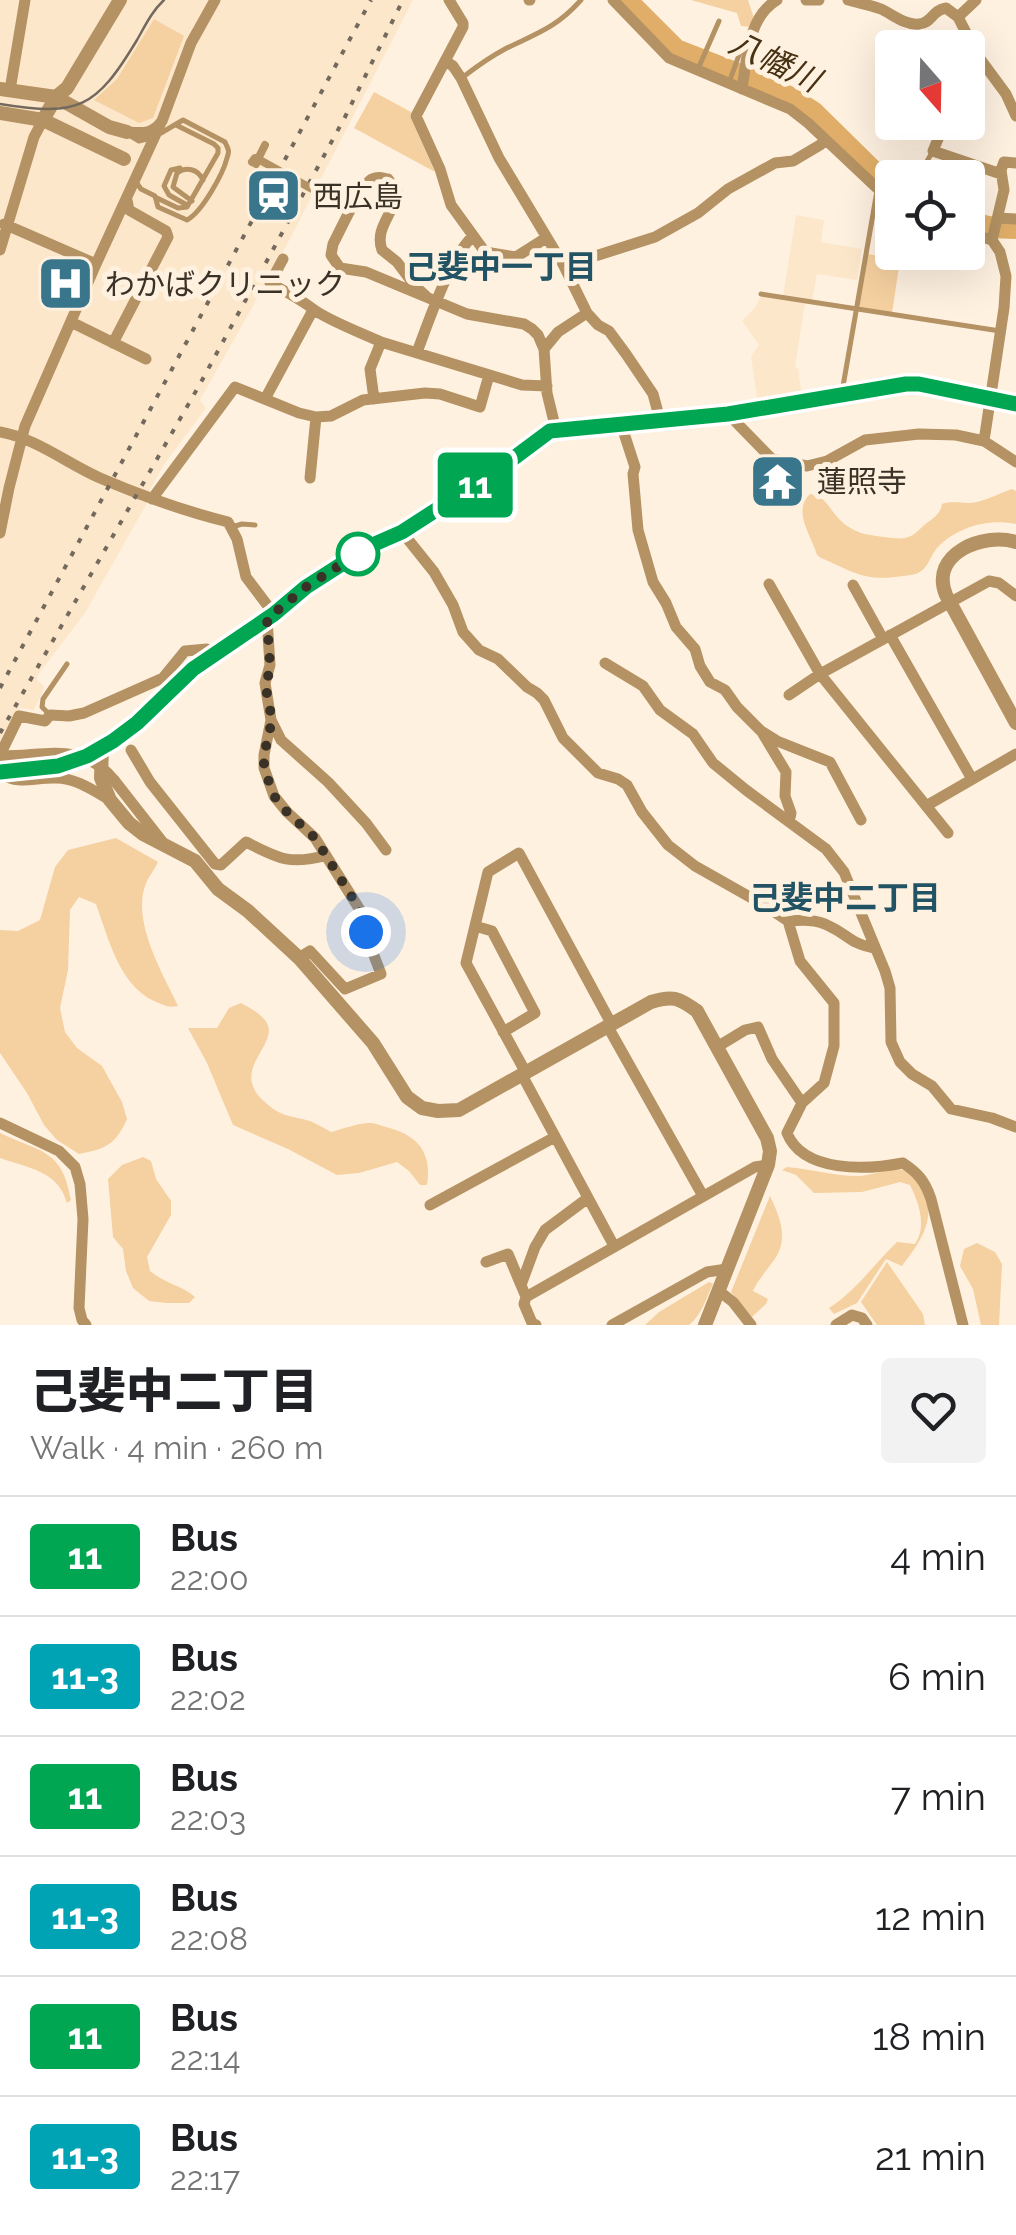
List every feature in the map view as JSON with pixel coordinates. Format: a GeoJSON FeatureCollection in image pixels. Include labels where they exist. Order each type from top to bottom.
{"type":"FeatureCollection","features":[{"type":"Feature","properties":{"kind":"main road"},"geometry":{"type":"LineString","coordinates":[[0,772],[58,766],[102,747],[137,723],[212,654],[271,616],[306,587],[370,546],[402,532],[495,472],[539,437],[556,430],[728,414],[915,384],[1016,404]]}},
{"type":"Feature","properties":{"kind":"street"},"geometry":{"type":"LineString","coordinates":[[26,0],[5,89],[56,97],[109,127],[126,132],[145,134],[166,125]]}},
{"type":"Feature","properties":{"kind":"street"},"geometry":{"type":"LineString","coordinates":[[0,533],[25,426],[134,179],[154,138],[166,125],[172,93],[215,0]]}},
{"type":"Feature","properties":{"kind":"street"},"geometry":{"type":"LineString","coordinates":[[449,0],[464,23],[416,116],[451,205],[484,252],[516,257],[546,238]]}},
{"type":"Feature","properties":{"kind":"street"},"geometry":{"type":"LineString","coordinates":[[613,0],[656,39],[669,58],[700,63],[738,78],[790,109],[875,186]]}},
{"type":"Feature","properties":{"kind":"street"},"geometry":{"type":"LineString","coordinates":[[738,78],[757,19],[775,0]]}},
{"type":"Feature","properties":{"kind":"street"},"geometry":{"type":"LineString","coordinates":[[806,0],[818,0]]}},
{"type":"Feature","properties":{"kind":"street"},"geometry":{"type":"LineString","coordinates":[[848,0],[879,8],[911,24],[924,23],[942,7],[958,17],[1016,116]]}},
{"type":"Feature","properties":{"kind":"street"},"geometry":{"type":"LineString","coordinates":[[958,17],[976,0]]}},
{"type":"Feature","properties":{"kind":"street"},"geometry":{"type":"LineString","coordinates":[[0,250],[4,224],[34,137],[56,97],[67,88],[114,2]]}},
{"type":"Feature","properties":{"kind":"street"},"geometry":{"type":"LineString","coordinates":[[445,62],[460,78],[495,150],[588,313],[609,331],[653,394],[660,420]]}},
{"type":"Feature","properties":{"kind":"street"},"geometry":{"type":"LineString","coordinates":[[0,114],[43,120],[124,159],[134,179]]}},
{"type":"Feature","properties":{"kind":"street"},"geometry":{"type":"LineString","coordinates":[[564,266],[655,237],[698,213],[728,189],[775,164],[793,160],[825,140]]}},
{"type":"Feature","properties":{"kind":"street"},"geometry":{"type":"LineString","coordinates":[[938,140],[933,151],[1001,174]]}},
{"type":"Feature","properties":{"kind":"street"},"geometry":{"type":"LineString","coordinates":[[265,145],[257,162],[324,192],[315,205]]}},
{"type":"Feature","properties":{"kind":"street"},"geometry":{"type":"LineString","coordinates":[[984,441],[1011,276],[1000,252],[996,228],[1004,190],[1001,174],[1004,162],[1016,162]]}},
{"type":"Feature","properties":{"kind":"street"},"geometry":{"type":"LineString","coordinates":[[432,298],[415,286],[382,250],[380,234],[398,192],[388,179],[372,179],[364,186],[333,244],[332,260],[340,268],[366,272],[467,314],[524,324],[538,335],[544,349],[546,386],[556,430]]}},
{"type":"Feature","properties":{"kind":"street"},"geometry":{"type":"LineString","coordinates":[[113,343],[165,244],[167,232],[130,210],[127,200]]}},
{"type":"Feature","properties":{"kind":"street"},"geometry":{"type":"LineString","coordinates":[[985,228],[996,228],[1016,219]]}},
{"type":"Feature","properties":{"kind":"street"},"geometry":{"type":"LineString","coordinates":[[4,224],[96,264]]}},
{"type":"Feature","properties":{"kind":"street"},"geometry":{"type":"LineString","coordinates":[[417,352],[432,298],[464,244],[473,236]]}},
{"type":"Feature","properties":{"kind":"street"},"geometry":{"type":"LineString","coordinates":[[283,259],[270,283],[314,310],[381,342],[522,386],[546,386]]}},
{"type":"Feature","properties":{"kind":"street"},"geometry":{"type":"LineString","coordinates":[[265,400],[314,310]]}},
{"type":"Feature","properties":{"kind":"street"},"geometry":{"type":"LineString","coordinates":[[544,349],[558,332],[588,313]]}},
{"type":"Feature","properties":{"kind":"street"},"geometry":{"type":"LineString","coordinates":[[70,322],[146,360]]}},
{"type":"Feature","properties":{"kind":"street"},"geometry":{"type":"LineString","coordinates":[[374,398],[370,369],[381,342]]}},
{"type":"Feature","properties":{"kind":"street"},"geometry":{"type":"LineString","coordinates":[[152,499],[235,387],[316,417],[330,416],[374,398],[440,394],[480,407],[489,375]]}},
{"type":"Feature","properties":{"kind":"street"},"geometry":{"type":"LineString","coordinates":[[728,414],[772,458],[804,466],[827,462],[870,439],[919,434],[984,441],[1016,462]]}},
{"type":"Feature","properties":{"kind":"street"},"geometry":{"type":"LineString","coordinates":[[310,478],[316,417]]}},
{"type":"Feature","properties":{"kind":"street"},"geometry":{"type":"LineString","coordinates":[[621,424],[635,467],[632,474],[638,530],[653,582],[676,627],[695,649],[710,682],[725,690],[761,730],[796,750],[830,762],[861,820]]}},
{"type":"Feature","properties":{"kind":"street"},"geometry":{"type":"LineString","coordinates":[[0,432],[22,437],[98,477],[152,499],[228,522],[237,538],[246,578],[271,616],[270,665],[265,683],[272,720],[281,740],[328,782],[386,850]]}},
{"type":"Feature","properties":{"kind":"street"},"geometry":{"type":"LineString","coordinates":[[402,532],[434,572],[463,632],[479,650],[498,659],[544,700],[563,738],[598,773],[627,785],[668,845],[695,866],[788,922],[800,961],[834,1003],[834,1046],[824,1083],[802,1104],[787,1133],[792,1145],[812,1158],[850,1168],[903,1163],[917,1172],[926,1184],[962,1325]]}},
{"type":"Feature","properties":{"kind":"street"},"geometry":{"type":"LineString","coordinates":[[1016,542],[986,540],[951,558],[941,577],[950,604],[1016,723]]}},
{"type":"Feature","properties":{"kind":"street"},"geometry":{"type":"LineString","coordinates":[[789,695],[992,580],[1016,596]]}},
{"type":"Feature","properties":{"kind":"street"},"geometry":{"type":"LineString","coordinates":[[769,584],[820,674],[948,833]]}},
{"type":"Feature","properties":{"kind":"street"},"geometry":{"type":"LineString","coordinates":[[853,585],[972,779]]}},
{"type":"Feature","properties":{"kind":"street"},"geometry":{"type":"LineString","coordinates":[[0,755],[20,716],[46,720],[50,715],[84,714],[163,678],[185,651],[199,648],[212,654]]}},
{"type":"Feature","properties":{"kind":"street"},"geometry":{"type":"LineString","coordinates":[[605,663],[643,686],[660,710],[693,734],[713,763],[826,849],[844,872],[890,988],[892,1042],[900,1062],[932,1086],[950,1109],[1016,1127]]}},
{"type":"Feature","properties":{"kind":"street"},"geometry":{"type":"LineString","coordinates":[[272,720],[264,768],[274,796],[315,838],[360,910],[381,974],[346,989],[310,951],[299,958]]}},
{"type":"Feature","properties":{"kind":"street"},"geometry":{"type":"LineString","coordinates":[[761,730],[786,772],[789,822]]}},
{"type":"Feature","properties":{"kind":"street"},"geometry":{"type":"LineString","coordinates":[[102,747],[102,778],[110,800],[129,823],[195,861],[218,889],[299,958],[373,1042],[407,1096],[422,1108],[459,1110],[650,1002],[672,998],[697,1012],[767,1138],[770,1151],[768,1165],[705,1325]]}},
{"type":"Feature","properties":{"kind":"street"},"geometry":{"type":"LineString","coordinates":[[131,750],[150,782],[215,864],[221,865],[246,842],[293,861],[324,856]]}},
{"type":"Feature","properties":{"kind":"street"},"geometry":{"type":"LineString","coordinates":[[0,755],[77,754],[100,765],[166,846]]}},
{"type":"Feature","properties":{"kind":"street"},"geometry":{"type":"LineString","coordinates":[[926,806],[1016,754]]}},
{"type":"Feature","properties":{"kind":"street"},"geometry":{"type":"LineString","coordinates":[[0,772],[10,780],[22,782],[70,780],[110,800]]}},
{"type":"Feature","properties":{"kind":"street"},"geometry":{"type":"LineString","coordinates":[[614,1246],[466,963],[488,872],[519,853],[703,1196]]}},
{"type":"Feature","properties":{"kind":"street"},"geometry":{"type":"LineString","coordinates":[[788,922],[807,920],[828,925],[856,944],[874,948]]}},
{"type":"Feature","properties":{"kind":"street"},"geometry":{"type":"LineString","coordinates":[[475,926],[492,931],[535,1013],[503,1032]]}},
{"type":"Feature","properties":{"kind":"street"},"geometry":{"type":"LineString","coordinates":[[717,1047],[745,1030],[758,1027],[772,1059],[802,1104]]}},
{"type":"Feature","properties":{"kind":"street"},"geometry":{"type":"LineString","coordinates":[[0,1122],[59,1151],[75,1167],[83,1219],[79,1308],[86,1325]]}},
{"type":"Feature","properties":{"kind":"street"},"geometry":{"type":"LineString","coordinates":[[430,1206],[555,1137]]}},
{"type":"Feature","properties":{"kind":"street"},"geometry":{"type":"LineString","coordinates":[[524,1291],[755,1167],[768,1165]]}},
{"type":"Feature","properties":{"kind":"street"},"geometry":{"type":"LineString","coordinates":[[536,1325],[524,1304],[535,1247],[545,1230],[588,1198]]}},
{"type":"Feature","properties":{"kind":"street"},"geometry":{"type":"LineString","coordinates":[[486,1262],[508,1254],[524,1291]]}},
{"type":"Feature","properties":{"kind":"street"},"geometry":{"type":"LineString","coordinates":[[612,1325],[706,1272],[727,1268]]}},
{"type":"Feature","properties":{"kind":"street"},"geometry":{"type":"LineString","coordinates":[[719,1290],[751,1325]]}},
{"type":"Feature","properties":{"kind":"street"},"geometry":{"type":"LineString","coordinates":[[836,1325],[852,1315],[868,1325]]}},
{"type":"Feature","properties":{"kind":"lane"},"geometry":{"type":"LineString","coordinates":[[460,78],[501,51],[555,25],[581,0]]}},
{"type":"Feature","properties":{"kind":"lane"},"geometry":{"type":"LineString","coordinates":[[700,63],[719,22]]}},
{"type":"Feature","properties":{"kind":"lane"},"geometry":{"type":"LineString","coordinates":[[738,78],[744,41]]}},
{"type":"Feature","properties":{"kind":"lane"},"geometry":{"type":"LineString","coordinates":[[155,196],[158,207],[184,220],[191,219],[227,160],[225,142],[188,122],[166,125]]}},
{"type":"Feature","properties":{"kind":"lane"},"geometry":{"type":"LineString","coordinates":[[134,179],[141,188],[178,208],[191,202],[218,153],[218,146],[184,127],[166,125]]}},
{"type":"Feature","properties":{"kind":"lane"},"geometry":{"type":"LineString","coordinates":[[126,132],[139,141],[154,138]]}},
{"type":"Feature","properties":{"kind":"lane"},"geometry":{"type":"LineString","coordinates":[[928,160],[933,151]]}},
{"type":"Feature","properties":{"kind":"lane"},"geometry":{"type":"LineString","coordinates":[[191,202],[172,185],[176,173],[186,168],[203,180]]}},
{"type":"Feature","properties":{"kind":"lane"},"geometry":{"type":"LineString","coordinates":[[842,395],[875,205]]}},
{"type":"Feature","properties":{"kind":"lane"},"geometry":{"type":"LineString","coordinates":[[761,294],[1000,332]]}},
{"type":"Feature","properties":{"kind":"lane"},"geometry":{"type":"LineString","coordinates":[[232,527],[255,525]]}},
{"type":"Feature","properties":{"kind":"lane"},"geometry":{"type":"LineString","coordinates":[[50,715],[42,707],[43,698],[67,664]]}},
{"type":"Feature","properties":{"kind":"shaded area"},"geometry":{"type":"Polygon","coordinates":[[[0,0],[413,0],[281,256],[200,400],[206,408],[163,466],[147,503],[85,613],[37,676],[45,687],[34,710],[20,708],[0,745],[0,0]]]}},
{"type":"Feature","properties":{"kind":"shaded area"},"geometry":{"type":"Polygon","coordinates":[[[691,0],[748,0],[754,18],[751,27],[741,26],[737,13],[691,0]]]}},
{"type":"Feature","properties":{"kind":"shaded area"},"geometry":{"type":"Polygon","coordinates":[[[154,19],[184,36],[153,118],[139,123],[94,100],[117,79],[154,19]]]}},
{"type":"Feature","properties":{"kind":"shaded area"},"geometry":{"type":"Polygon","coordinates":[[[374,92],[411,112],[435,172],[354,128],[374,92]]]}},
{"type":"Feature","properties":{"kind":"shaded area"},"geometry":{"type":"Polygon","coordinates":[[[796,215],[824,220],[821,242],[862,249],[857,280],[817,274],[812,301],[783,296],[796,215]]]}},
{"type":"Feature","properties":{"kind":"shaded area"},"geometry":{"type":"Polygon","coordinates":[[[868,254],[875,255],[875,270],[898,270],[892,313],[858,307],[868,254]]]}},
{"type":"Feature","properties":{"kind":"shaded area"},"geometry":{"type":"Polygon","coordinates":[[[761,296],[805,303],[795,367],[802,396],[758,404],[751,356],[759,345],[742,321],[761,296]]]}},
{"type":"Feature","properties":{"kind":"shaded area"},"geometry":{"type":"Polygon","coordinates":[[[1012,489],[1016,491],[1016,524],[995,522],[963,530],[937,548],[921,571],[904,576],[869,577],[821,558],[804,523],[803,508],[810,494],[824,500],[855,531],[904,538],[934,518],[942,504],[977,502],[1012,489]]]}},
{"type":"Feature","properties":{"kind":"shaded area"},"geometry":{"type":"Polygon","coordinates":[[[116,838],[158,862],[146,883],[142,913],[150,946],[178,1006],[154,1001],[132,984],[116,959],[96,904],[79,897],[70,910],[68,970],[60,1008],[65,1032],[77,1048],[102,1066],[127,1119],[109,1144],[79,1154],[57,1140],[44,1125],[0,1053],[0,930],[18,931],[40,920],[55,867],[68,850],[116,838]]]}},
{"type":"Feature","properties":{"kind":"shaded area"},"geometry":{"type":"Polygon","coordinates":[[[241,1003],[259,1014],[268,1026],[268,1036],[251,1078],[255,1091],[267,1104],[282,1114],[310,1121],[331,1132],[370,1123],[407,1135],[425,1154],[427,1185],[420,1185],[397,1162],[337,1175],[233,1125],[188,1028],[217,1028],[229,1008],[241,1003]]]}},
{"type":"Feature","properties":{"kind":"shaded area"},"geometry":{"type":"Polygon","coordinates":[[[0,1133],[56,1162],[71,1200],[67,1203],[57,1183],[49,1177],[0,1158],[0,1133]]]}},
{"type":"Feature","properties":{"kind":"shaded area"},"geometry":{"type":"Polygon","coordinates":[[[143,1157],[151,1161],[156,1179],[171,1201],[171,1215],[147,1257],[150,1271],[195,1297],[189,1303],[149,1301],[133,1288],[123,1249],[113,1237],[108,1179],[122,1165],[143,1157]]]}},
{"type":"Feature","properties":{"kind":"shaded area"},"geometry":{"type":"Polygon","coordinates":[[[787,1167],[858,1176],[900,1169],[915,1178],[927,1198],[925,1229],[902,1266],[886,1259],[857,1303],[834,1314],[829,1308],[897,1242],[915,1244],[921,1230],[919,1207],[910,1185],[900,1182],[862,1192],[814,1193],[796,1175],[782,1170],[787,1167]]]}},
{"type":"Feature","properties":{"kind":"shaded area"},"geometry":{"type":"Polygon","coordinates":[[[770,1196],[782,1239],[777,1256],[753,1291],[768,1299],[752,1317],[731,1292],[770,1196]]]}},
{"type":"Feature","properties":{"kind":"shaded area"},"geometry":{"type":"Polygon","coordinates":[[[977,1243],[995,1252],[1002,1264],[999,1325],[981,1325],[973,1289],[960,1266],[964,1249],[977,1243]]]}},
{"type":"Feature","properties":{"kind":"shaded area"},"geometry":{"type":"Polygon","coordinates":[[[887,1262],[923,1314],[925,1325],[877,1325],[861,1302],[887,1262]]]}},
{"type":"Feature","properties":{"kind":"shaded area"},"geometry":{"type":"Polygon","coordinates":[[[709,1282],[713,1284],[703,1306],[689,1325],[645,1325],[659,1312],[709,1282]]]}},
{"type":"Feature","properties":{"kind":"waterway","name":"八幡川"},"geometry":{"type":"LineString","coordinates":[[626,0],[676,50],[748,78],[813,112],[875,173]]}},
{"type":"Feature","properties":{"kind":"waterway","name":"八幡川"},"geometry":{"type":"LineString","coordinates":[[985,226],[1016,228]]}},
{"type":"Feature","properties":{"kind":"tram line"},"geometry":{"type":"LineString","coordinates":[[0,104],[49,109],[83,102],[96,94],[123,63],[164,0]]}},
{"type":"Feature","properties":{"kind":"railway"},"geometry":{"type":"LineString","coordinates":[[0,688],[371,0]]}},
{"type":"Feature","properties":{"kind":"railway"},"geometry":{"type":"LineString","coordinates":[[0,733],[200,384],[345,117],[403,0]]}},
{"type":"Feature","properties":{"kind":"bus line","name":"11"},"geometry":{"type":"LineString","coordinates":[[0,772],[58,766],[113,741],[193,669],[274,614],[306,587],[370,546],[402,532],[550,431],[728,414],[906,384],[1016,404]]}},
{"type":"Feature","properties":{"kind":"place","name":"西広島"},"geometry":{"type":"Point","coordinates":[274,196]}},
{"type":"Feature","properties":{"kind":"place","name":"わかばクリニック"},"geometry":{"type":"Point","coordinates":[66,284]}},
{"type":"Feature","properties":{"kind":"place","name":"蓮照寺"},"geometry":{"type":"Point","coordinates":[778,481]}},
{"type":"Feature","properties":{"kind":"district","name":"己斐中一丁目"},"geometry":{"type":"Point","coordinates":[501,266]}},
{"type":"Feature","properties":{"kind":"district","name":"己斐中二丁目"},"geometry":{"type":"Point","coordinates":[845,897]}},
{"type":"Feature","properties":{"kind":"route"},"geometry":{"type":"LineString","coordinates":[[358,554],[370,546],[306,587],[267,619],[270,665],[265,683],[272,720],[264,768],[274,796],[315,838],[360,910],[366,932]]}}]}
